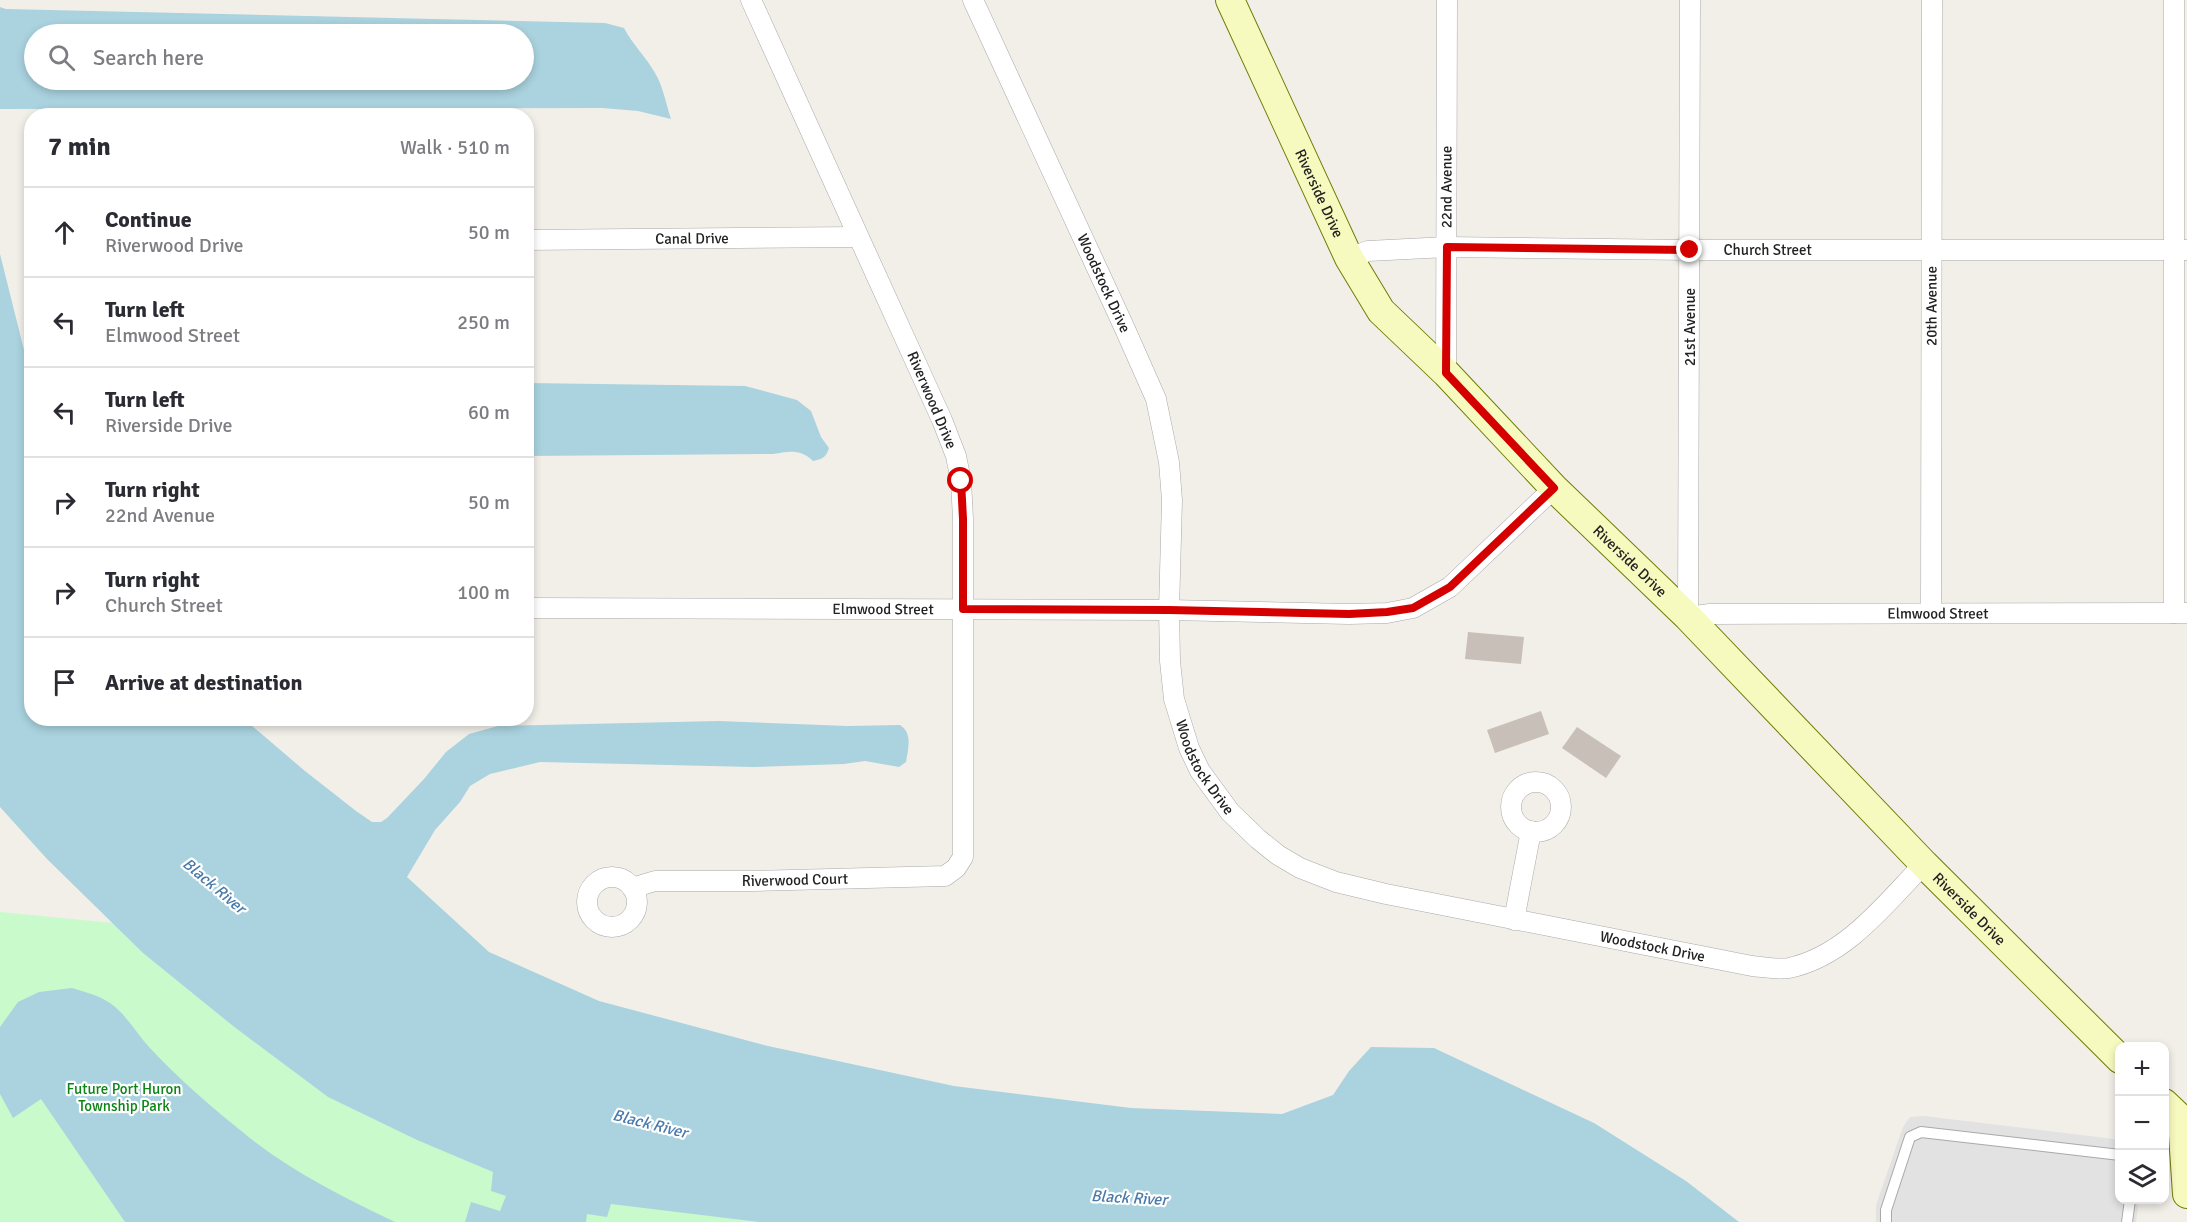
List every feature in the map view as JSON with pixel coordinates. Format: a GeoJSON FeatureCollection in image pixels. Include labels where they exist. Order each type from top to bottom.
{"type":"FeatureCollection","features":[{"type":"Feature","properties":{"kind":"street","name":"Riverwood Drive"},"geometry":{"type":"LineString","coordinates":[[751,0],[942,420],[956,456],[961,481],[963,519],[963,857],[956,868]]}},
{"type":"Feature","properties":{"kind":"street","name":"Woodstock Drive"},"geometry":{"type":"LineString","coordinates":[[973,0],[1156,399],[1169,462],[1172,500],[1169,610],[1170,661],[1174,699],[1189,748],[1214,792],[1230,812],[1258,839],[1278,855],[1300,868],[1336,882],[1514,920],[1777,969],[1790,968],[1832,952],[1858,931],[1924,864]]}},
{"type":"Feature","properties":{"kind":"street","name":"Riverside Drive"},"geometry":{"type":"LineString","coordinates":[[1230,0],[1349,258],[1381,311],[1446,373],[1554,488],[1688,617],[1924,864],[2115,1054]]}},
{"type":"Feature","properties":{"kind":"street","name":"22nd Avenue"},"geometry":{"type":"LineString","coordinates":[[1446,373],[1447,0]]}},
{"type":"Feature","properties":{"kind":"street","name":"21st Avenue"},"geometry":{"type":"LineString","coordinates":[[1688,617],[1690,0]]}},
{"type":"Feature","properties":{"kind":"street","name":"20th Avenue"},"geometry":{"type":"LineString","coordinates":[[1931,612],[1932,0]]}},
{"type":"Feature","properties":{"kind":"street"},"geometry":{"type":"LineString","coordinates":[[2174,0],[2180,250],[2180,613]]}},
{"type":"Feature","properties":{"kind":"street","name":"Canal Drive"},"geometry":{"type":"LineString","coordinates":[[534,240],[858,237]]}},
{"type":"Feature","properties":{"kind":"street","name":"Church Street"},"geometry":{"type":"LineString","coordinates":[[1349,258],[1368,251],[1447,247],[1690,250],[2180,250]]}},
{"type":"Feature","properties":{"kind":"street","name":"Elmwood Street"},"geometry":{"type":"LineString","coordinates":[[534,608],[1169,610],[1349,614],[1387,612],[1413,608],[1450,587],[1554,488]]}},
{"type":"Feature","properties":{"kind":"street","name":"Elmwood Street"},"geometry":{"type":"LineString","coordinates":[[1688,617],[1710,614],[1931,612],[2180,613]]}},
{"type":"Feature","properties":{"kind":"street"},"geometry":{"type":"LineString","coordinates":[[1514,920],[1531,831]]}},
{"type":"Feature","properties":{"kind":"street","name":"Riverwood Court"},"geometry":{"type":"LineString","coordinates":[[632,888],[655,881],[920,878],[945,876],[956,868]]}},
{"type":"Feature","properties":{"kind":"street"},"geometry":{"type":"LineString","coordinates":[[2177,1119],[2187,1194]]}},
{"type":"Feature","properties":{"kind":"lane"},"geometry":{"type":"LineString","coordinates":[[1886,1222],[1886,1210],[1910,1137],[1915,1133],[2115,1154]]}},
{"type":"Feature","properties":{"kind":"lane"},"geometry":{"type":"LineString","coordinates":[[2127,1222],[2129,1204]]}},
{"type":"Feature","properties":{"kind":"green space","name":"Future Port Huron Township Park"},"geometry":{"type":"Polygon","coordinates":[[[0,912],[113,923],[143,953],[233,1026],[328,1097],[417,1140],[489,1170],[540,1186],[611,1203],[759,1222],[0,1222],[0,912]]]}},
{"type":"Feature","properties":{"kind":"shaded area"},"geometry":{"type":"Polygon","coordinates":[[[1924,1116],[2114,1139],[2115,1204],[2138,1204],[2136,1222],[1876,1222],[1876,1205],[1903,1127],[1910,1117],[1924,1116]]]}},
{"type":"Feature","properties":{"kind":"water"},"geometry":{"type":"Polygon","coordinates":[[[0,7],[6,9],[605,23],[624,28],[651,67],[658,78],[671,119],[638,111],[602,108],[0,109],[0,7]]]}},
{"type":"Feature","properties":{"kind":"water","name":"Black River"},"geometry":{"type":"Polygon","coordinates":[[[0,254],[24,350],[24,726],[252,726],[356,811],[372,822],[381,822],[424,779],[446,752],[469,734],[498,726],[719,721],[848,726],[900,725],[907,732],[909,742],[906,762],[899,767],[865,761],[844,764],[753,767],[540,762],[490,774],[470,786],[460,802],[435,830],[407,877],[489,952],[599,1001],[768,1046],[954,1086],[1131,1108],[1282,1114],[1333,1095],[1349,1071],[1371,1047],[1434,1048],[1594,1123],[1686,1181],[1739,1222],[759,1222],[611,1204],[607,1217],[587,1214],[586,1222],[465,1222],[471,1202],[500,1211],[506,1196],[491,1191],[493,1172],[417,1140],[328,1097],[233,1026],[143,953],[47,859],[0,807],[0,254]]]}},
{"type":"Feature","properties":{"kind":"water"},"geometry":{"type":"Polygon","coordinates":[[[534,383],[745,386],[797,400],[811,411],[821,437],[829,448],[823,458],[813,461],[799,453],[534,456],[534,383]]]}},
{"type":"Feature","properties":{"kind":"water"},"geometry":{"type":"Polygon","coordinates":[[[72,988],[101,998],[116,1007],[172,1071],[262,1147],[317,1182],[395,1222],[125,1222],[41,1099],[13,1118],[0,1094],[0,1027],[18,1002],[39,992],[72,988]]]}},
{"type":"Feature","properties":{"kind":"building"},"geometry":{"type":"Polygon","coordinates":[[[1468,632],[1524,637],[1521,664],[1465,659],[1468,632]]]}},
{"type":"Feature","properties":{"kind":"building"},"geometry":{"type":"Polygon","coordinates":[[[1541,711],[1549,734],[1495,753],[1487,730],[1541,711]]]}},
{"type":"Feature","properties":{"kind":"building"},"geometry":{"type":"Polygon","coordinates":[[[1577,727],[1621,756],[1606,778],[1562,748],[1577,727]]]}},
{"type":"Feature","properties":{"kind":"route"},"geometry":{"type":"LineString","coordinates":[[961,481],[963,609],[1349,614],[1413,608],[1450,587],[1554,488],[1446,373],[1447,247],[1690,250]]}}]}
